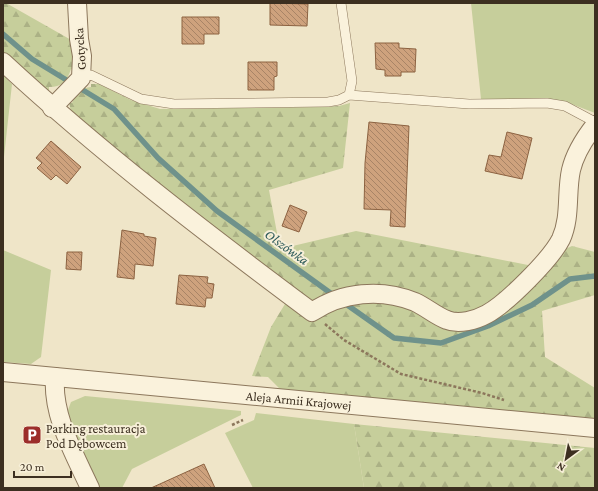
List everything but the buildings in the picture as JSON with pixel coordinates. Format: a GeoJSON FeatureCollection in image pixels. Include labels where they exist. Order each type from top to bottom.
{"type":"FeatureCollection","features":[{"type":"Feature","properties":{"kind":"street","name":"Gotycka"},"geometry":{"type":"LineString","coordinates":[[57,102],[81,78],[82,61],[77,3]]}},
{"type":"Feature","properties":{"kind":"street"},"geometry":{"type":"LineString","coordinates":[[3,62],[57,102],[238,257],[318,307],[346,296],[377,294],[394,296],[414,302],[430,309],[446,320],[456,322],[469,320],[492,311],[518,289],[560,240],[565,226],[571,171],[576,155],[595,124]]}},
{"type":"Feature","properties":{"kind":"street","name":"Aleja Armii Krajowej"},"geometry":{"type":"LineString","coordinates":[[3,372],[595,428]]}},
{"type":"Feature","properties":{"kind":"street"},"geometry":{"type":"LineString","coordinates":[[55,377],[55,402],[61,421],[90,488]]}},
{"type":"Feature","properties":{"kind":"lane"},"geometry":{"type":"LineString","coordinates":[[340,3],[352,82],[349,95]]}},
{"type":"Feature","properties":{"kind":"lane"},"geometry":{"type":"LineString","coordinates":[[81,78],[91,76],[95,77],[141,99],[174,104],[328,102],[340,100],[349,95],[469,104],[546,103],[565,106],[595,124]]}},
{"type":"Feature","properties":{"kind":"path"},"geometry":{"type":"LineString","coordinates":[[318,307],[344,340],[401,374],[510,401]]}},
{"type":"Feature","properties":{"kind":"path"},"geometry":{"type":"LineString","coordinates":[[232,425],[243,420]]}},
{"type":"Feature","properties":{"kind":"green space"},"geometry":{"type":"Polygon","coordinates":[[[3,3],[6,3],[73,41],[76,68],[71,69],[66,80],[61,84],[54,87],[49,87],[49,91],[42,88],[3,55],[3,3]]]}},
{"type":"Feature","properties":{"kind":"green space"},"geometry":{"type":"Polygon","coordinates":[[[471,3],[595,3],[595,113],[566,102],[547,99],[481,99],[471,3]]]}},
{"type":"Feature","properties":{"kind":"green space"},"geometry":{"type":"Polygon","coordinates":[[[3,75],[12,84],[3,166],[3,75]]]}},
{"type":"Feature","properties":{"kind":"green space"},"geometry":{"type":"Polygon","coordinates":[[[91,84],[99,84],[131,100],[160,109],[326,107],[350,103],[343,168],[269,190],[280,249],[356,231],[533,266],[486,310],[456,316],[417,297],[311,306],[241,252],[71,112],[69,102],[72,103],[79,92],[91,87],[91,84]]]}},
{"type":"Feature","properties":{"kind":"green space"},"geometry":{"type":"Polygon","coordinates":[[[572,246],[595,252],[595,295],[542,311],[545,357],[595,388],[595,420],[280,389],[268,377],[252,376],[271,327],[288,299],[329,306],[377,298],[456,326],[556,253],[572,246]]]}},
{"type":"Feature","properties":{"kind":"green space"},"geometry":{"type":"Polygon","coordinates":[[[3,250],[51,270],[41,357],[31,364],[3,362],[3,250]]]}},
{"type":"Feature","properties":{"kind":"green space"},"geometry":{"type":"Polygon","coordinates":[[[85,396],[241,411],[241,415],[132,469],[122,488],[97,488],[65,418],[71,402],[85,396]]]}},
{"type":"Feature","properties":{"kind":"green space"},"geometry":{"type":"Polygon","coordinates":[[[256,413],[354,424],[364,488],[253,488],[225,433],[254,420],[256,413]]]}},
{"type":"Feature","properties":{"kind":"green space"},"geometry":{"type":"Polygon","coordinates":[[[354,424],[595,448],[595,488],[364,488],[354,424]]]}},
{"type":"Feature","properties":{"kind":"waterway","name":"Olszówka"},"geometry":{"type":"LineString","coordinates":[[3,34],[32,59],[114,109],[158,158],[217,211],[336,297]]}},
{"type":"Feature","properties":{"kind":"waterway","name":"Olszówka"},"geometry":{"type":"LineString","coordinates":[[343,302],[394,338],[441,343],[488,326],[532,305],[570,279],[595,276]]}},
{"type":"Feature","properties":{"kind":"place","name":"Parking restauracja Pod Dębowcem"},"geometry":{"type":"Point","coordinates":[32,435]}}]}
